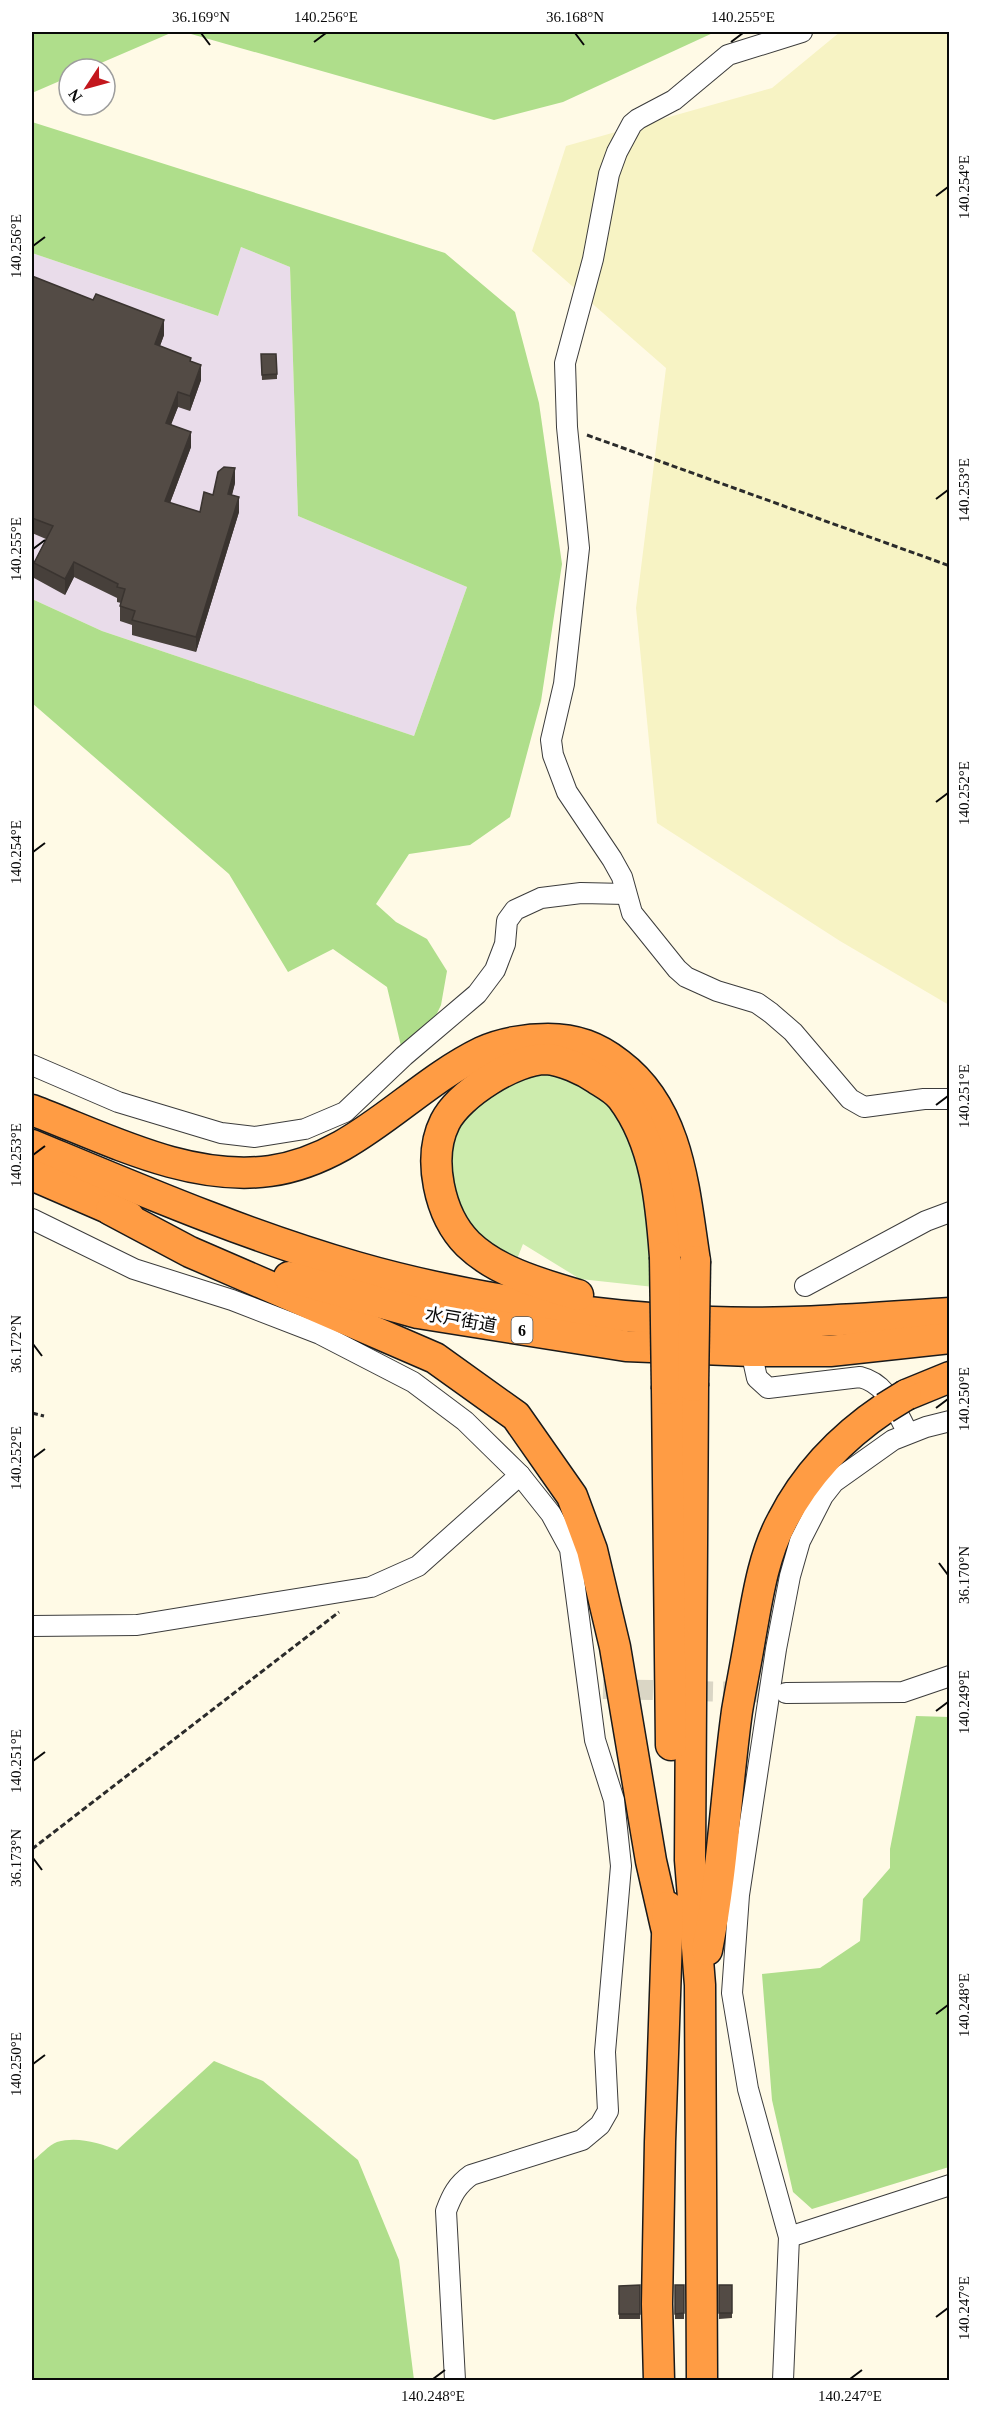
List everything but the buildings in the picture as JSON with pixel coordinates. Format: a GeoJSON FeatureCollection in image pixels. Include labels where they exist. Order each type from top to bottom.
{"type":"FeatureCollection","features":[{"type":"Feature","properties":{"kind":"highway"},"geometry":{"type":"LineString","coordinates":[[32,1110],[138,1151],[189,1166],[220,1173],[270,1171],[302,1163],[350,1142],[483,1051],[534,1039],[584,1043],[610,1057],[639,1079],[658,1107],[675,1149],[695,1261],[680,1388],[672,1863],[666,1927],[657,2304],[659,2380]]}},
{"type":"Feature","properties":{"kind":"highway"},"geometry":{"type":"LineString","coordinates":[[702,2380],[700,1985],[690,1860],[680,1388],[665,1257],[660,1197],[650,1154],[639,1125],[621,1096],[590,1074],[547,1059],[524,1064],[504,1071],[474,1091],[457,1105],[446,1121],[438,1142],[439,1184],[443,1203],[467,1243],[488,1259],[535,1282],[582,1296],[778,1321]]}},
{"type":"Feature","properties":{"kind":"highway","name":"水戸街道"},"geometry":{"type":"LineString","coordinates":[[32,1144],[289,1247],[425,1285],[562,1308],[712,1322],[847,1320],[950,1313]]}},
{"type":"Feature","properties":{"kind":"highway","name":"水戸街道"},"geometry":{"type":"LineString","coordinates":[[32,1175],[111,1210],[271,1272],[418,1313],[626,1346],[751,1351],[830,1351],[950,1338]]}},
{"type":"Feature","properties":{"kind":"highway"},"geometry":{"type":"LineString","coordinates":[[111,1210],[190,1252],[435,1358],[516,1416],[572,1496],[592,1550],[615,1647],[651,1861],[666,1927]]}},
{"type":"Feature","properties":{"kind":"highway"},"geometry":{"type":"LineString","coordinates":[[700,1985],[716,1907],[737,1711],[758,1593],[781,1523],[815,1469],[844,1439],[896,1402],[950,1377]]}},
{"type":"Feature","properties":{"kind":"street"},"geometry":{"type":"LineString","coordinates":[[802,32],[728,55],[674,100],[644,115],[632,124],[609,174],[593,259],[568,346],[564,381],[579,548],[564,684],[551,740],[553,755],[567,792],[612,860],[632,913],[643,929],[686,977],[717,991],[757,1003],[771,1013],[793,1032],[850,1099],[864,1107],[879,1107],[924,1099],[950,1099]]}},
{"type":"Feature","properties":{"kind":"street"},"geometry":{"type":"LineString","coordinates":[[32,1065],[118,1102],[221,1133],[255,1137],[305,1129],[345,1112],[419,1042],[477,993],[495,970],[505,944],[507,921],[515,910],[541,898],[581,893],[626,894]]}},
{"type":"Feature","properties":{"kind":"street"},"geometry":{"type":"LineString","coordinates":[[805,1286],[918,1225],[950,1212]]}},
{"type":"Feature","properties":{"kind":"street"},"geometry":{"type":"LineString","coordinates":[[32,1219],[134,1269],[232,1300],[320,1334],[413,1382],[465,1421],[520,1475],[551,1514],[570,1549],[595,1688],[595,1740],[614,1800],[621,1866],[605,2052],[608,2111],[600,2125],[582,2140],[471,2175],[460,2182],[453,2194],[446,2211],[455,2380]]}},
{"type":"Feature","properties":{"kind":"street"},"geometry":{"type":"LineString","coordinates":[[751,1351],[757,1378],[768,1388],[860,1377],[868,1379],[885,1391],[908,1433]]}},
{"type":"Feature","properties":{"kind":"street"},"geometry":{"type":"LineString","coordinates":[[783,2380],[789,2237],[751,2100],[738,2042],[732,1993],[739,1895],[790,1576],[800,1541],[823,1496],[834,1482],[908,1433],[950,1421]]}},
{"type":"Feature","properties":{"kind":"street"},"geometry":{"type":"LineString","coordinates":[[32,1626],[137,1625],[371,1587],[418,1566],[520,1475]]}},
{"type":"Feature","properties":{"kind":"street"},"geometry":{"type":"LineString","coordinates":[[786,1693],[903,1692],[950,1676]]}},
{"type":"Feature","properties":{"kind":"street"},"geometry":{"type":"LineString","coordinates":[[789,2237],[950,2185]]}},
{"type":"Feature","properties":{"kind":"path"},"geometry":{"type":"LineString","coordinates":[[567,427],[950,566]]}},
{"type":"Feature","properties":{"kind":"path"},"geometry":{"type":"LineString","coordinates":[[32,1413],[44,1416]]}},
{"type":"Feature","properties":{"kind":"path"},"geometry":{"type":"LineString","coordinates":[[32,1849],[343,1608]]}},
{"type":"Feature","properties":{"kind":"shaded area"},"geometry":{"type":"Polygon","coordinates":[[[840,32],[949,32],[949,1005],[840,941],[657,823],[636,608],[666,368],[532,251],[566,146],[772,88],[840,32]]]}},
{"type":"Feature","properties":{"kind":"shaded area"},"geometry":{"type":"Polygon","coordinates":[[[241,247],[290,267],[298,516],[467,587],[414,736],[102,631],[32,599],[32,253],[218,316],[241,247]]]}},
{"type":"Feature","properties":{"kind":"green space"},"geometry":{"type":"Polygon","coordinates":[[[32,32],[173,32],[115,57],[57,57],[57,82],[32,93],[32,32]]]}},
{"type":"Feature","properties":{"kind":"green space"},"geometry":{"type":"Polygon","coordinates":[[[184,32],[715,32],[563,102],[494,120],[184,32]]]}},
{"type":"Feature","properties":{"kind":"green space"},"geometry":{"type":"Polygon","coordinates":[[[32,122],[445,253],[515,312],[539,403],[562,564],[541,701],[510,817],[470,845],[409,854],[376,904],[396,922],[427,939],[447,971],[441,1005],[430,1028],[401,1046],[387,987],[333,949],[288,972],[229,874],[32,703],[32,599],[102,631],[414,736],[467,587],[298,516],[290,267],[241,247],[218,316],[32,253],[32,122]]]}},
{"type":"Feature","properties":{"kind":"green space"},"geometry":{"type":"Polygon","coordinates":[[[545,1074],[578,1082],[593,1090],[607,1100],[630,1126],[637,1141],[645,1174],[654,1287],[580,1279],[523,1244],[515,1264],[478,1238],[454,1199],[449,1147],[458,1124],[473,1105],[513,1077],[545,1074]]]}},
{"type":"Feature","properties":{"kind":"green space"},"geometry":{"type":"Polygon","coordinates":[[[916,1716],[949,1717],[949,2167],[812,2209],[793,2192],[772,2100],[762,1974],[820,1968],[860,1941],[863,1899],[890,1868],[890,1849],[916,1716]]]}},
{"type":"Feature","properties":{"kind":"green space"},"geometry":{"type":"Polygon","coordinates":[[[214,2061],[263,2081],[358,2160],[399,2260],[414,2380],[32,2380],[32,2162],[57,2142],[65,2140],[88,2141],[117,2150],[214,2061]]]}},
{"type":"Feature","properties":{"kind":"tunnel"},"geometry":{"type":"LineString","coordinates":[[603,1689],[786,1693]]}}]}
